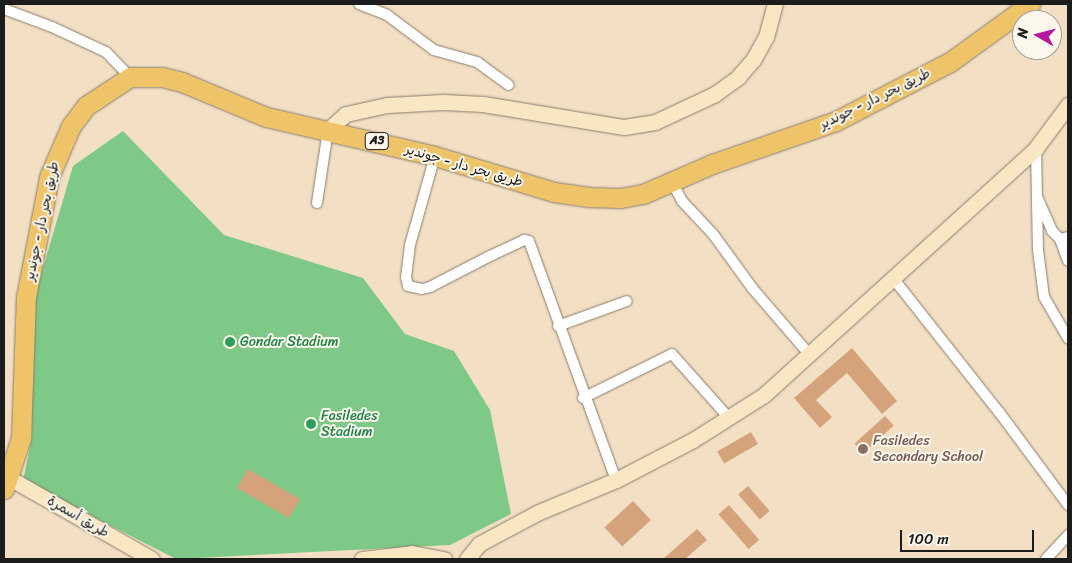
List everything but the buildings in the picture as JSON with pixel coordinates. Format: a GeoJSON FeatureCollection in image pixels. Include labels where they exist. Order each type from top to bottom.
{"type":"FeatureCollection","features":[{"type":"Feature","properties":{"kind":"highway","name":"طريق بحر دار - جوندير"},"geometry":{"type":"LineString","coordinates":[[5,480],[21,438],[26,297],[49,177],[71,126],[86,106],[130,77],[162,77],[182,82],[266,116],[435,156],[518,182],[588,197],[643,194],[836,121],[950,62],[1030,4]]}},
{"type":"Feature","properties":{"kind":"street"},"geometry":{"type":"LineString","coordinates":[[359,4],[395,20],[434,50],[477,62],[509,85]]}},
{"type":"Feature","properties":{"kind":"street"},"geometry":{"type":"LineString","coordinates":[[317,203],[328,130],[346,114],[387,105],[443,102],[483,104],[624,127],[655,122],[715,94],[738,77],[753,60],[766,37],[775,4]]}},
{"type":"Feature","properties":{"kind":"street"},"geometry":{"type":"LineString","coordinates":[[4,9],[52,27],[106,52],[130,77]]}},
{"type":"Feature","properties":{"kind":"street"},"geometry":{"type":"LineString","coordinates":[[467,559],[480,544],[530,516],[616,480],[729,418],[764,395],[1036,148],[1068,105]]}},
{"type":"Feature","properties":{"kind":"street"},"geometry":{"type":"LineString","coordinates":[[1036,148],[1039,168],[1035,192],[1044,297],[1068,338]]}},
{"type":"Feature","properties":{"kind":"street"},"geometry":{"type":"LineString","coordinates":[[435,156],[410,245],[406,277],[408,286],[422,289],[430,287],[527,240],[531,244],[583,398],[616,480]]}},
{"type":"Feature","properties":{"kind":"street"},"geometry":{"type":"LineString","coordinates":[[672,182],[682,201],[713,234],[753,289],[810,355]]}},
{"type":"Feature","properties":{"kind":"street"},"geometry":{"type":"LineString","coordinates":[[1035,192],[1052,231],[1064,238],[1068,261]]}},
{"type":"Feature","properties":{"kind":"street"},"geometry":{"type":"LineString","coordinates":[[893,278],[999,412],[1068,505]]}},
{"type":"Feature","properties":{"kind":"street"},"geometry":{"type":"LineString","coordinates":[[558,326],[628,301]]}},
{"type":"Feature","properties":{"kind":"street"},"geometry":{"type":"LineString","coordinates":[[583,398],[672,354],[729,418]]}},
{"type":"Feature","properties":{"kind":"street","name":"طريق أسمرة"},"geometry":{"type":"LineString","coordinates":[[5,480],[152,559]]}},
{"type":"Feature","properties":{"kind":"street"},"geometry":{"type":"LineString","coordinates":[[1046,559],[1068,535]]}},
{"type":"Feature","properties":{"kind":"street"},"geometry":{"type":"LineString","coordinates":[[362,559],[412,553],[444,559]]}},
{"type":"Feature","properties":{"kind":"green space","name":"Gondar Stadium"},"geometry":{"type":"Polygon","coordinates":[[[123,131],[224,235],[363,278],[405,334],[454,351],[490,410],[511,514],[450,545],[176,559],[23,481],[32,436],[30,312],[73,166],[123,131]]]}},
{"type":"Feature","properties":{"kind":"place","name":"Gondar Stadium"},"geometry":{"type":"Point","coordinates":[230,342]}},
{"type":"Feature","properties":{"kind":"place","name":"Fasiledes Stadium"},"geometry":{"type":"Point","coordinates":[311,424]}},
{"type":"Feature","properties":{"kind":"place","name":"Fasiledes Secondary School"},"geometry":{"type":"Point","coordinates":[863,449]}}]}
